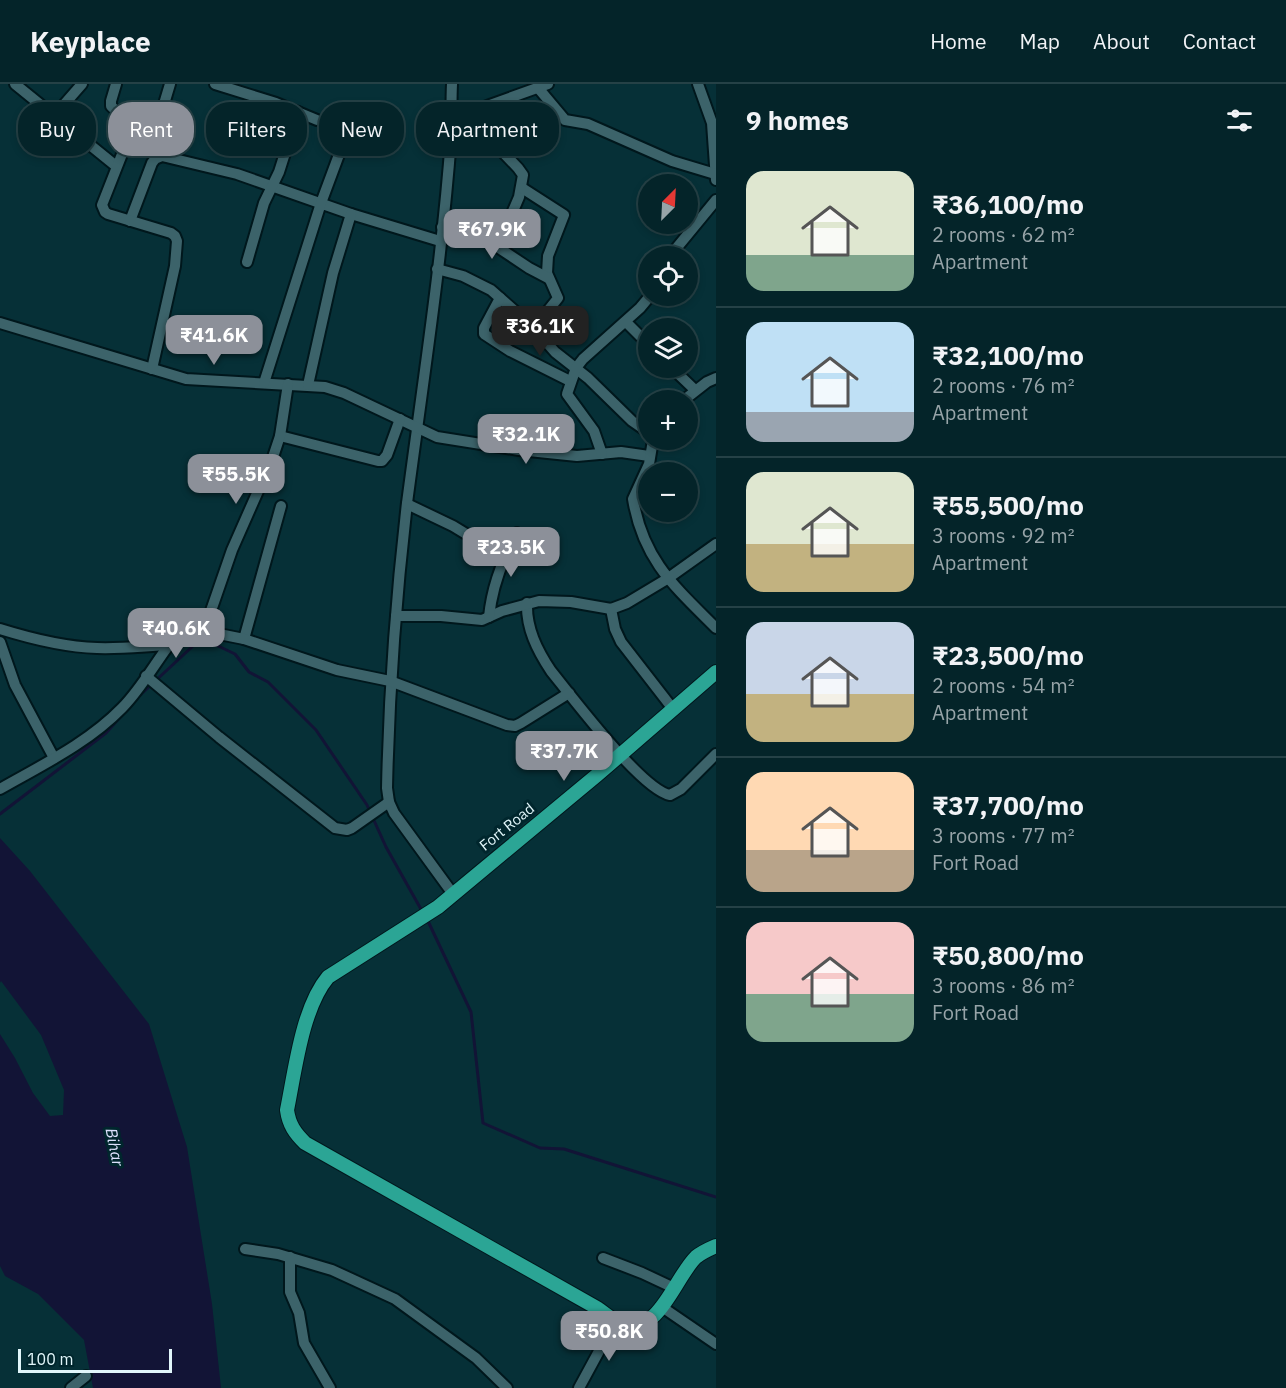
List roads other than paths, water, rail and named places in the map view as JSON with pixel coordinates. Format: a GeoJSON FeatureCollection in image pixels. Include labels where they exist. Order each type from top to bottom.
{"type":"FeatureCollection","features":[{"type":"Feature","properties":{"kind":"main road","name":"Fort Road"},"geometry":{"type":"LineString","coordinates":[[618,1323],[597,1308],[305,1143],[295,1134],[287,1110],[301,1042],[314,1000],[328,978],[424,916],[453,894],[620,756],[716,672]]}},
{"type":"Feature","properties":{"kind":"main road"},"geometry":{"type":"LineString","coordinates":[[618,1323],[627,1326],[643,1324],[662,1306],[695,1258],[716,1246]]}},
{"type":"Feature","properties":{"kind":"street"},"geometry":{"type":"LineString","coordinates":[[66,102],[82,84]]}},
{"type":"Feature","properties":{"kind":"street"},"geometry":{"type":"LineString","coordinates":[[111,102],[116,84]]}},
{"type":"Feature","properties":{"kind":"street"},"geometry":{"type":"LineString","coordinates":[[165,102],[170,84]]}},
{"type":"Feature","properties":{"kind":"street"},"geometry":{"type":"LineString","coordinates":[[215,84],[268,102]]}},
{"type":"Feature","properties":{"kind":"street"},"geometry":{"type":"LineString","coordinates":[[452,84],[452,102]]}},
{"type":"Feature","properties":{"kind":"street"},"geometry":{"type":"LineString","coordinates":[[501,102],[544,86],[565,120],[588,124],[715,177],[712,123],[698,84]]}},
{"type":"Feature","properties":{"kind":"street"},"geometry":{"type":"LineString","coordinates":[[17,85],[37,102]]}},
{"type":"Feature","properties":{"kind":"street"},"geometry":{"type":"LineString","coordinates":[[307,116],[318,120]]}},
{"type":"Feature","properties":{"kind":"street"},"geometry":{"type":"LineString","coordinates":[[96,150],[116,166]]}},
{"type":"Feature","properties":{"kind":"street"},"geometry":{"type":"LineString","coordinates":[[121,156],[103,201],[103,209],[108,214],[171,233],[177,241],[175,266],[152,369]]}},
{"type":"Feature","properties":{"kind":"street"},"geometry":{"type":"LineString","coordinates":[[130,221],[152,163],[158,156],[162,156],[273,186],[351,214],[440,241]]}},
{"type":"Feature","properties":{"kind":"street"},"geometry":{"type":"LineString","coordinates":[[247,262],[264,203],[273,186],[283,156]]}},
{"type":"Feature","properties":{"kind":"street"},"geometry":{"type":"LineString","coordinates":[[264,383],[321,203],[338,156]]}},
{"type":"Feature","properties":{"kind":"street"},"geometry":{"type":"LineString","coordinates":[[449,156],[396,616],[390,681],[387,788],[389,802],[402,825],[453,894]]}},
{"type":"Feature","properties":{"kind":"street"},"geometry":{"type":"LineString","coordinates":[[507,156],[521,171],[523,180],[507,225]]}},
{"type":"Feature","properties":{"kind":"street"},"geometry":{"type":"LineString","coordinates":[[522,188],[564,215],[549,251],[548,278]]}},
{"type":"Feature","properties":{"kind":"street"},"geometry":{"type":"LineString","coordinates":[[678,246],[716,200]]}},
{"type":"Feature","properties":{"kind":"street"},"geometry":{"type":"LineString","coordinates":[[308,385],[333,273],[351,214]]}},
{"type":"Feature","properties":{"kind":"street"},"geometry":{"type":"LineString","coordinates":[[442,227],[484,238],[548,278],[558,298],[534,328]]}},
{"type":"Feature","properties":{"kind":"street"},"geometry":{"type":"LineString","coordinates":[[437,269],[473,280],[491,290],[534,328],[549,346],[638,425]]}},
{"type":"Feature","properties":{"kind":"street"},"geometry":{"type":"LineString","coordinates":[[500,297],[484,328],[484,334],[510,351],[570,381]]}},
{"type":"Feature","properties":{"kind":"street"},"geometry":{"type":"LineString","coordinates":[[602,454],[594,430],[568,397],[567,391],[576,368],[588,354],[642,306]]}},
{"type":"Feature","properties":{"kind":"street"},"geometry":{"type":"LineString","coordinates":[[626,322],[638,334]]}},
{"type":"Feature","properties":{"kind":"street"},"geometry":{"type":"LineString","coordinates":[[0,323],[186,379],[308,385],[344,393],[417,426],[432,436],[519,450],[577,456],[621,452],[650,456]]}},
{"type":"Feature","properties":{"kind":"street"},"geometry":{"type":"LineString","coordinates":[[682,378],[695,390],[716,378]]}},
{"type":"Feature","properties":{"kind":"street"},"geometry":{"type":"LineString","coordinates":[[204,631],[232,550],[280,436],[288,384]]}},
{"type":"Feature","properties":{"kind":"street"},"geometry":{"type":"LineString","coordinates":[[280,436],[382,461],[387,455],[400,419]]}},
{"type":"Feature","properties":{"kind":"street"},"geometry":{"type":"LineString","coordinates":[[651,450],[649,464],[633,499],[647,547],[667,579],[716,628]]}},
{"type":"Feature","properties":{"kind":"street"},"geometry":{"type":"LineString","coordinates":[[407,504],[453,526],[504,557]]}},
{"type":"Feature","properties":{"kind":"street"},"geometry":{"type":"LineString","coordinates":[[244,639],[281,506]]}},
{"type":"Feature","properties":{"kind":"street"},"geometry":{"type":"LineString","coordinates":[[489,617],[495,582],[504,557],[517,533]]}},
{"type":"Feature","properties":{"kind":"street"},"geometry":{"type":"LineString","coordinates":[[396,616],[441,616],[482,620],[527,603],[550,600],[611,609],[627,603],[667,579],[716,544]]}},
{"type":"Feature","properties":{"kind":"street"},"geometry":{"type":"LineString","coordinates":[[527,603],[530,630],[541,656],[620,756],[660,791],[670,795],[681,789],[716,754]]}},
{"type":"Feature","properties":{"kind":"street"},"geometry":{"type":"LineString","coordinates":[[611,609],[615,629],[621,642],[673,709]]}},
{"type":"Feature","properties":{"kind":"street"},"geometry":{"type":"LineString","coordinates":[[0,630],[40,641],[72,646],[100,648],[168,645]]}},
{"type":"Feature","properties":{"kind":"street"},"geometry":{"type":"LineString","coordinates":[[0,789],[54,758],[105,724],[124,706],[168,645],[178,638],[204,631],[244,639],[337,670],[390,681],[489,719],[515,726],[568,693]]}},
{"type":"Feature","properties":{"kind":"street"},"geometry":{"type":"LineString","coordinates":[[0,642],[15,685],[54,758]]}},
{"type":"Feature","properties":{"kind":"street"},"geometry":{"type":"LineString","coordinates":[[146,676],[335,828],[347,830],[352,828],[389,802]]}},
{"type":"Feature","properties":{"kind":"street"},"geometry":{"type":"LineString","coordinates":[[245,1249],[290,1257],[332,1270],[395,1299],[476,1358],[507,1388]]}},
{"type":"Feature","properties":{"kind":"street"},"geometry":{"type":"LineString","coordinates":[[290,1257],[290,1292],[299,1313],[304,1342],[330,1388]]}},
{"type":"Feature","properties":{"kind":"street"},"geometry":{"type":"LineString","coordinates":[[603,1258],[674,1288]]}},
{"type":"Feature","properties":{"kind":"street"},"geometry":{"type":"LineString","coordinates":[[662,1306],[716,1344]]}},
{"type":"Feature","properties":{"kind":"street"},"geometry":{"type":"LineString","coordinates":[[579,1388],[604,1340],[618,1323]]}},
{"type":"Feature","properties":{"kind":"street"},"geometry":{"type":"LineString","coordinates":[[70,1388],[86,1376]]}},
{"type":"Feature","properties":{"kind":"water","name":"Bihar"},"geometry":{"type":"Polygon","coordinates":[[[0,838],[30,871],[149,1024],[187,1147],[212,1304],[221,1388],[93,1388],[84,1340],[38,1294],[5,1276],[0,1266],[0,1034],[33,1093],[50,1116],[63,1115],[64,1090],[41,1035],[1,981],[0,983],[0,838]]]}},
{"type":"Feature","properties":{"kind":"waterway"},"geometry":{"type":"LineString","coordinates":[[137,698],[194,645],[214,644],[235,654],[249,672],[268,682],[316,730],[367,805],[386,847],[422,911]]}},
{"type":"Feature","properties":{"kind":"waterway"},"geometry":{"type":"LineString","coordinates":[[0,814],[106,733],[123,714]]}},
{"type":"Feature","properties":{"kind":"waterway"},"geometry":{"type":"LineString","coordinates":[[427,919],[471,1012],[483,1123],[540,1148],[564,1149],[716,1197]]}}]}
